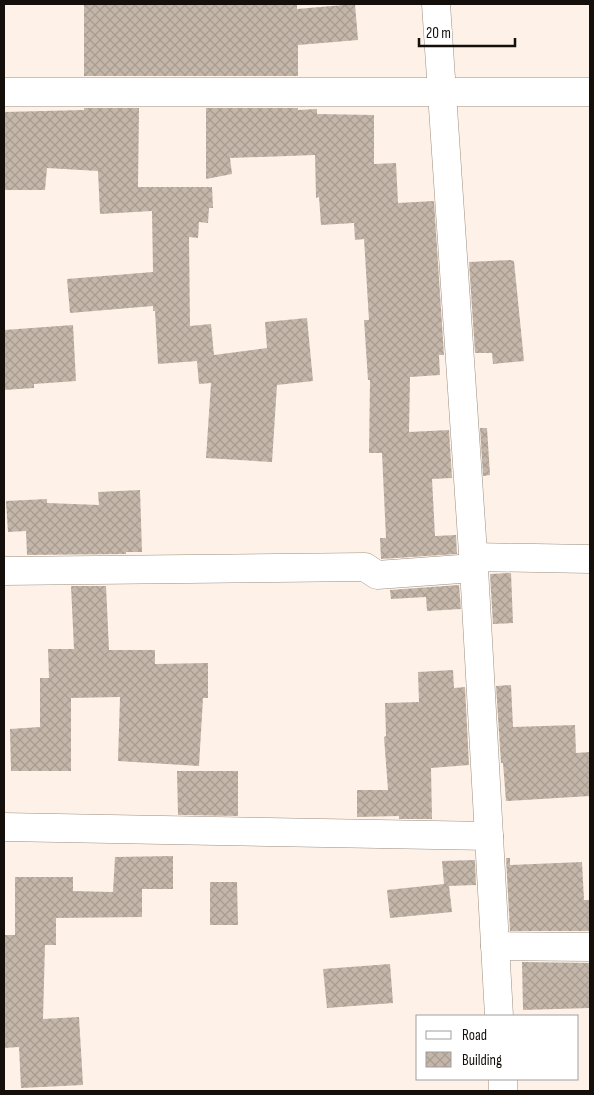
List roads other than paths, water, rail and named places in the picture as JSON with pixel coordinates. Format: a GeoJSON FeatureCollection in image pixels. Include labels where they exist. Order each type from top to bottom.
{"type":"FeatureCollection","features":[{"type":"Feature","properties":{"kind":"street"},"geometry":{"type":"LineString","coordinates":[[436,4],[473,563],[499,1015]]}},
{"type":"Feature","properties":{"kind":"street"},"geometry":{"type":"LineString","coordinates":[[4,92],[590,92]]}},
{"type":"Feature","properties":{"kind":"street"},"geometry":{"type":"LineString","coordinates":[[4,571],[364,567],[377,575],[473,563],[590,558]]}},
{"type":"Feature","properties":{"kind":"street"},"geometry":{"type":"LineString","coordinates":[[4,827],[489,836]]}},
{"type":"Feature","properties":{"kind":"street"},"geometry":{"type":"LineString","coordinates":[[495,946],[590,947]]}}]}
